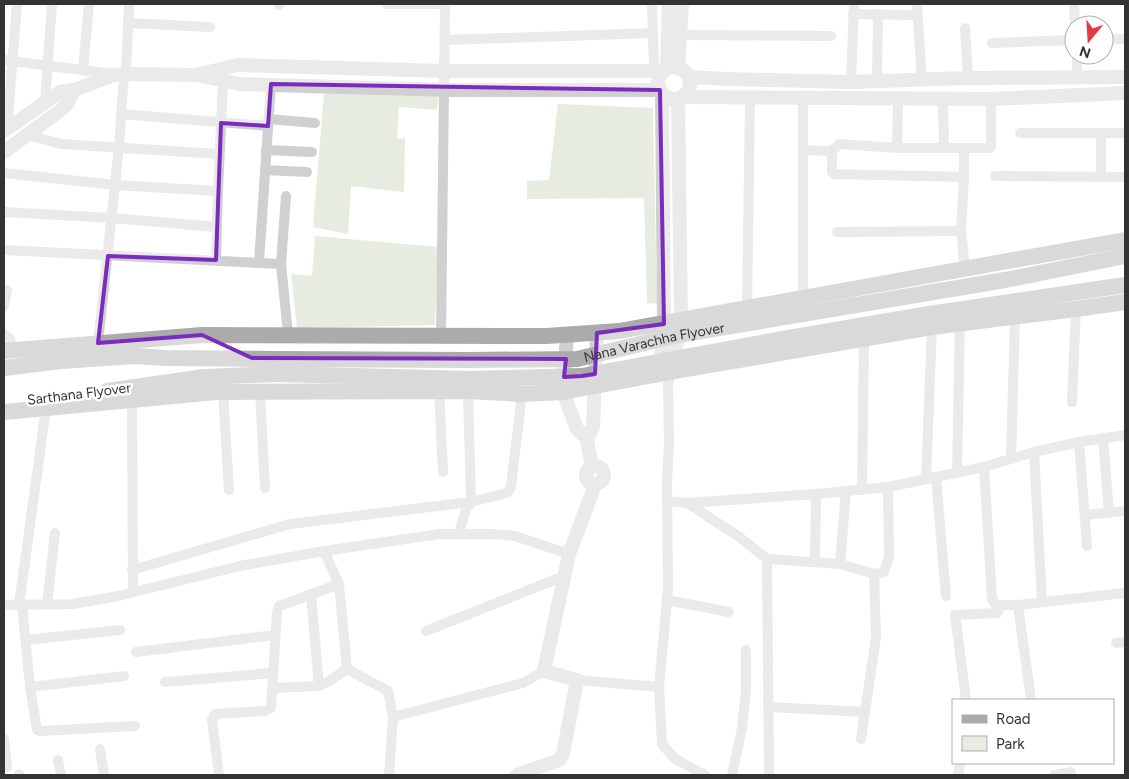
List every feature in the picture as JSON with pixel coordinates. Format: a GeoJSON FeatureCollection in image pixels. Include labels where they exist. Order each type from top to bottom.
{"type":"FeatureCollection","features":[{"type":"Feature","properties":{"kind":"main road"},"geometry":{"type":"LineString","coordinates":[[8,350],[202,335],[568,336],[664,324],[1125,240]]}},
{"type":"Feature","properties":{"kind":"main road"},"geometry":{"type":"LineString","coordinates":[[1047,254],[1051,270]]}},
{"type":"Feature","properties":{"kind":"main road","name":"Nana Varachha Flyover"},"geometry":{"type":"LineString","coordinates":[[204,377],[277,366],[467,360],[577,359],[678,335],[1005,280],[1125,256]]}},
{"type":"Feature","properties":{"kind":"main road"},"geometry":{"type":"LineString","coordinates":[[1106,259],[1125,266]]}},
{"type":"Feature","properties":{"kind":"main road"},"geometry":{"type":"LineString","coordinates":[[1092,288],[1110,277],[1125,274]]}},
{"type":"Feature","properties":{"kind":"main road"},"geometry":{"type":"LineString","coordinates":[[960,317],[1092,288],[1125,285]]}},
{"type":"Feature","properties":{"kind":"main road"},"geometry":{"type":"LineString","coordinates":[[960,317],[1014,317],[1125,302]]}},
{"type":"Feature","properties":{"kind":"main road","name":"Nana Varachha Flyover"},"geometry":{"type":"LineString","coordinates":[[135,356],[252,358],[277,366],[469,379],[582,376],[793,337],[960,317]]}},
{"type":"Feature","properties":{"kind":"main road"},"geometry":{"type":"LineString","coordinates":[[4,412],[178,394],[222,392],[468,391],[522,394],[563,392],[666,376],[864,339],[930,320]]}},
{"type":"Feature","properties":{"kind":"main road"},"geometry":{"type":"LineString","coordinates":[[202,335],[252,358]]}},
{"type":"Feature","properties":{"kind":"main road"},"geometry":{"type":"LineString","coordinates":[[4,368],[60,361],[135,356],[160,339]]}},
{"type":"Feature","properties":{"kind":"main road"},"geometry":{"type":"LineString","coordinates":[[178,394],[204,377]]}},
{"type":"Feature","properties":{"kind":"main road","name":"Sarthana Flyover"},"geometry":{"type":"LineString","coordinates":[[4,402],[94,393],[204,377]]}},
{"type":"Feature","properties":{"kind":"main road"},"geometry":{"type":"LineString","coordinates":[[155,384],[178,394]]}},
{"type":"Feature","properties":{"kind":"street"},"geometry":{"type":"LineString","coordinates":[[5,130],[8,60],[17,4]]}},
{"type":"Feature","properties":{"kind":"street"},"geometry":{"type":"LineString","coordinates":[[44,101],[52,4]]}},
{"type":"Feature","properties":{"kind":"street"},"geometry":{"type":"LineString","coordinates":[[83,70],[89,4]]}},
{"type":"Feature","properties":{"kind":"street"},"geometry":{"type":"LineString","coordinates":[[98,343],[119,147],[121,74],[130,4]]}},
{"type":"Feature","properties":{"kind":"street"},"geometry":{"type":"LineString","coordinates":[[387,4],[445,4],[441,336]]}},
{"type":"Feature","properties":{"kind":"street"},"geometry":{"type":"LineString","coordinates":[[652,4],[653,33],[666,69]]}},
{"type":"Feature","properties":{"kind":"street"},"geometry":{"type":"LineString","coordinates":[[666,69],[669,4]]}},
{"type":"Feature","properties":{"kind":"street"},"geometry":{"type":"LineString","coordinates":[[682,4],[680,35],[666,69],[658,80],[661,92],[664,324],[669,441],[667,600],[659,687],[662,744],[675,759],[705,775]]}},
{"type":"Feature","properties":{"kind":"street"},"geometry":{"type":"LineString","coordinates":[[917,4],[922,81]]}},
{"type":"Feature","properties":{"kind":"street"},"geometry":{"type":"LineString","coordinates":[[851,82],[854,9],[878,14],[918,15]]}},
{"type":"Feature","properties":{"kind":"street"},"geometry":{"type":"LineString","coordinates":[[877,82],[878,14]]}},
{"type":"Feature","properties":{"kind":"street"},"geometry":{"type":"LineString","coordinates":[[129,23],[210,27]]}},
{"type":"Feature","properties":{"kind":"street"},"geometry":{"type":"LineString","coordinates":[[965,28],[968,78]]}},
{"type":"Feature","properties":{"kind":"street"},"geometry":{"type":"LineString","coordinates":[[445,40],[653,33]]}},
{"type":"Feature","properties":{"kind":"street"},"geometry":{"type":"LineString","coordinates":[[680,35],[831,36]]}},
{"type":"Feature","properties":{"kind":"street"},"geometry":{"type":"LineString","coordinates":[[992,43],[1064,40]]}},
{"type":"Feature","properties":{"kind":"street"},"geometry":{"type":"LineString","coordinates":[[8,60],[121,74],[197,75],[239,84],[445,90],[661,92],[670,99],[943,100],[1125,94]]}},
{"type":"Feature","properties":{"kind":"street"},"geometry":{"type":"LineString","coordinates":[[197,75],[238,65],[445,71],[666,69],[684,71],[689,77],[690,88],[680,98],[681,321],[666,376]]}},
{"type":"Feature","properties":{"kind":"street"},"geometry":{"type":"LineString","coordinates":[[1077,65],[1078,77]]}},
{"type":"Feature","properties":{"kind":"street"},"geometry":{"type":"LineString","coordinates":[[5,130],[44,101],[60,92],[74,90],[121,74]]}},
{"type":"Feature","properties":{"kind":"street"},"geometry":{"type":"LineString","coordinates":[[689,77],[851,82],[968,78],[1125,77]]}},
{"type":"Feature","properties":{"kind":"street"},"geometry":{"type":"LineString","coordinates":[[216,260],[223,81]]}},
{"type":"Feature","properties":{"kind":"street"},"geometry":{"type":"LineString","coordinates":[[259,262],[270,84]]}},
{"type":"Feature","properties":{"kind":"street"},"geometry":{"type":"LineString","coordinates":[[4,152],[67,104],[74,90]]}},
{"type":"Feature","properties":{"kind":"street"},"geometry":{"type":"LineString","coordinates":[[747,309],[750,98]]}},
{"type":"Feature","properties":{"kind":"street"},"geometry":{"type":"LineString","coordinates":[[803,99],[803,298]]}},
{"type":"Feature","properties":{"kind":"street"},"geometry":{"type":"LineString","coordinates":[[803,150],[832,150],[839,144],[897,148],[989,148],[991,147],[991,99]]}},
{"type":"Feature","properties":{"kind":"street"},"geometry":{"type":"LineString","coordinates":[[897,148],[898,100]]}},
{"type":"Feature","properties":{"kind":"street"},"geometry":{"type":"LineString","coordinates":[[943,100],[944,148]]}},
{"type":"Feature","properties":{"kind":"street"},"geometry":{"type":"LineString","coordinates":[[121,114],[221,123],[315,123]]}},
{"type":"Feature","properties":{"kind":"street"},"geometry":{"type":"LineString","coordinates":[[1020,133],[1125,133]]}},
{"type":"Feature","properties":{"kind":"street"},"geometry":{"type":"LineString","coordinates":[[1101,133],[1101,176]]}},
{"type":"Feature","properties":{"kind":"street"},"geometry":{"type":"LineString","coordinates":[[28,135],[61,144],[219,154]]}},
{"type":"Feature","properties":{"kind":"street"},"geometry":{"type":"LineString","coordinates":[[964,149],[961,231],[965,268]]}},
{"type":"Feature","properties":{"kind":"street"},"geometry":{"type":"LineString","coordinates":[[266,150],[312,152]]}},
{"type":"Feature","properties":{"kind":"street"},"geometry":{"type":"LineString","coordinates":[[832,150],[832,172],[834,174],[964,177]]}},
{"type":"Feature","properties":{"kind":"street"},"geometry":{"type":"LineString","coordinates":[[265,170],[307,172]]}},
{"type":"Feature","properties":{"kind":"street"},"geometry":{"type":"LineString","coordinates":[[4,173],[115,185],[218,191]]}},
{"type":"Feature","properties":{"kind":"street"},"geometry":{"type":"LineString","coordinates":[[995,176],[1125,177]]}},
{"type":"Feature","properties":{"kind":"street"},"geometry":{"type":"LineString","coordinates":[[286,196],[281,264],[288,334]]}},
{"type":"Feature","properties":{"kind":"street"},"geometry":{"type":"LineString","coordinates":[[4,212],[112,218],[216,227]]}},
{"type":"Feature","properties":{"kind":"street"},"geometry":{"type":"LineString","coordinates":[[836,232],[961,231]]}},
{"type":"Feature","properties":{"kind":"street"},"geometry":{"type":"LineString","coordinates":[[4,250],[281,264]]}},
{"type":"Feature","properties":{"kind":"street"},"geometry":{"type":"LineString","coordinates":[[4,307],[7,290]]}},
{"type":"Feature","properties":{"kind":"street"},"geometry":{"type":"LineString","coordinates":[[1072,402],[1076,309]]}},
{"type":"Feature","properties":{"kind":"street"},"geometry":{"type":"LineString","coordinates":[[957,473],[960,317]]}},
{"type":"Feature","properties":{"kind":"street"},"geometry":{"type":"LineString","coordinates":[[1011,459],[1014,317]]}},
{"type":"Feature","properties":{"kind":"street"},"geometry":{"type":"LineString","coordinates":[[930,320],[931,478],[946,596]]}},
{"type":"Feature","properties":{"kind":"street"},"geometry":{"type":"LineString","coordinates":[[393,717],[524,683],[544,671],[569,554],[595,485],[603,481],[604,476],[602,470],[597,466],[592,466],[587,439],[592,427],[597,333]]}},
{"type":"Feature","properties":{"kind":"street"},"geometry":{"type":"LineString","coordinates":[[4,334],[10,339],[8,350]]}},
{"type":"Feature","properties":{"kind":"street"},"geometry":{"type":"LineString","coordinates":[[568,336],[563,392],[577,429],[587,439]]}},
{"type":"Feature","properties":{"kind":"street"},"geometry":{"type":"LineString","coordinates":[[862,490],[864,339]]}},
{"type":"Feature","properties":{"kind":"street"},"geometry":{"type":"LineString","coordinates":[[439,391],[443,472]]}},
{"type":"Feature","properties":{"kind":"street"},"geometry":{"type":"LineString","coordinates":[[459,533],[466,509],[471,502],[468,391]]}},
{"type":"Feature","properties":{"kind":"street"},"geometry":{"type":"LineString","coordinates":[[222,392],[229,490]]}},
{"type":"Feature","properties":{"kind":"street"},"geometry":{"type":"LineString","coordinates":[[260,392],[265,488]]}},
{"type":"Feature","properties":{"kind":"street"},"geometry":{"type":"LineString","coordinates":[[132,570],[290,524],[471,502],[507,492],[510,490],[522,394]]}},
{"type":"Feature","properties":{"kind":"street"},"geometry":{"type":"LineString","coordinates":[[132,399],[133,592]]}},
{"type":"Feature","properties":{"kind":"street"},"geometry":{"type":"LineString","coordinates":[[46,408],[21,605],[37,730],[135,726]]}},
{"type":"Feature","properties":{"kind":"street"},"geometry":{"type":"LineString","coordinates":[[667,501],[687,503],[888,487],[984,467],[1034,452],[1079,442],[1125,435]]}},
{"type":"Feature","properties":{"kind":"street"},"geometry":{"type":"LineString","coordinates":[[1103,438],[1109,513]]}},
{"type":"Feature","properties":{"kind":"street"},"geometry":{"type":"LineString","coordinates":[[1079,442],[1087,546]]}},
{"type":"Feature","properties":{"kind":"street"},"geometry":{"type":"LineString","coordinates":[[1034,452],[1042,602]]}},
{"type":"Feature","properties":{"kind":"street"},"geometry":{"type":"LineString","coordinates":[[984,467],[992,599],[996,605],[1002,606],[1125,593]]}},
{"type":"Feature","properties":{"kind":"street"},"geometry":{"type":"LineString","coordinates":[[687,503],[738,536],[767,559],[840,564],[874,574],[884,572],[889,557],[888,487]]}},
{"type":"Feature","properties":{"kind":"street"},"geometry":{"type":"LineString","coordinates":[[840,564],[846,491]]}},
{"type":"Feature","properties":{"kind":"street"},"geometry":{"type":"LineString","coordinates":[[815,562],[816,494]]}},
{"type":"Feature","properties":{"kind":"street"},"geometry":{"type":"LineString","coordinates":[[1085,514],[1125,511]]}},
{"type":"Feature","properties":{"kind":"street"},"geometry":{"type":"LineString","coordinates":[[47,604],[55,533]]}},
{"type":"Feature","properties":{"kind":"street"},"geometry":{"type":"LineString","coordinates":[[4,605],[73,604],[133,592],[240,566],[324,551],[440,534],[459,533],[514,536],[569,554]]}},
{"type":"Feature","properties":{"kind":"street"},"geometry":{"type":"LineString","coordinates":[[324,551],[339,584],[347,668]]}},
{"type":"Feature","properties":{"kind":"street"},"geometry":{"type":"LineString","coordinates":[[767,559],[770,775]]}},
{"type":"Feature","properties":{"kind":"street"},"geometry":{"type":"LineString","coordinates":[[861,739],[876,636],[874,574]]}},
{"type":"Feature","properties":{"kind":"street"},"geometry":{"type":"LineString","coordinates":[[426,631],[564,576]]}},
{"type":"Feature","properties":{"kind":"street"},"geometry":{"type":"LineString","coordinates":[[219,775],[213,716],[215,714],[268,710],[272,704],[277,612],[279,606],[339,584]]}},
{"type":"Feature","properties":{"kind":"street"},"geometry":{"type":"LineString","coordinates":[[311,594],[319,686]]}},
{"type":"Feature","properties":{"kind":"street"},"geometry":{"type":"LineString","coordinates":[[667,600],[728,612]]}},
{"type":"Feature","properties":{"kind":"street"},"geometry":{"type":"LineString","coordinates":[[1018,604],[1031,699]]}},
{"type":"Feature","properties":{"kind":"street"},"geometry":{"type":"LineString","coordinates":[[966,699],[955,615],[997,613],[1002,606]]}},
{"type":"Feature","properties":{"kind":"street"},"geometry":{"type":"LineString","coordinates":[[26,640],[120,630]]}},
{"type":"Feature","properties":{"kind":"street"},"geometry":{"type":"LineString","coordinates":[[136,652],[276,635]]}},
{"type":"Feature","properties":{"kind":"street"},"geometry":{"type":"LineString","coordinates":[[732,775],[742,728],[746,690],[746,650]]}},
{"type":"Feature","properties":{"kind":"street"},"geometry":{"type":"LineString","coordinates":[[272,688],[319,686],[328,682],[347,668]]}},
{"type":"Feature","properties":{"kind":"street"},"geometry":{"type":"LineString","coordinates":[[347,668],[388,690],[393,717],[389,775]]}},
{"type":"Feature","properties":{"kind":"street"},"geometry":{"type":"LineString","coordinates":[[544,671],[577,680],[659,687]]}},
{"type":"Feature","properties":{"kind":"street"},"geometry":{"type":"LineString","coordinates":[[165,682],[273,673]]}},
{"type":"Feature","properties":{"kind":"street"},"geometry":{"type":"LineString","coordinates":[[30,687],[124,676]]}},
{"type":"Feature","properties":{"kind":"street"},"geometry":{"type":"LineString","coordinates":[[517,775],[559,760],[562,757],[577,680]]}},
{"type":"Feature","properties":{"kind":"street"},"geometry":{"type":"LineString","coordinates":[[770,707],[866,712]]}},
{"type":"Feature","properties":{"kind":"street"},"geometry":{"type":"LineString","coordinates":[[4,739],[7,767]]}},
{"type":"Feature","properties":{"kind":"street"},"geometry":{"type":"LineString","coordinates":[[100,749],[104,775]]}},
{"type":"Feature","properties":{"kind":"street"},"geometry":{"type":"LineString","coordinates":[[58,760],[61,775]]}},
{"type":"Feature","properties":{"kind":"street"},"geometry":{"type":"LineString","coordinates":[[1054,775],[1071,772]]}},
{"type":"Feature","properties":{"kind":"highlighted area"},"geometry":{"type":"Polygon","coordinates":[[[271,84],[660,90],[664,324],[597,333],[595,374],[564,377],[566,359],[252,358],[202,335],[98,343],[108,256],[216,260],[221,123],[268,126],[271,84]]]}},
{"type":"Feature","properties":{"kind":"green space"},"geometry":{"type":"Polygon","coordinates":[[[324,93],[438,97],[437,110],[399,107],[397,139],[405,138],[404,192],[351,186],[348,234],[313,227],[324,93]]]}},
{"type":"Feature","properties":{"kind":"green space"},"geometry":{"type":"Polygon","coordinates":[[[558,104],[653,108],[657,303],[647,304],[644,198],[527,199],[527,181],[549,180],[558,104]]]}},
{"type":"Feature","properties":{"kind":"green space"},"geometry":{"type":"Polygon","coordinates":[[[315,236],[438,247],[435,325],[297,328],[291,274],[312,276],[315,236]]]}}]}
